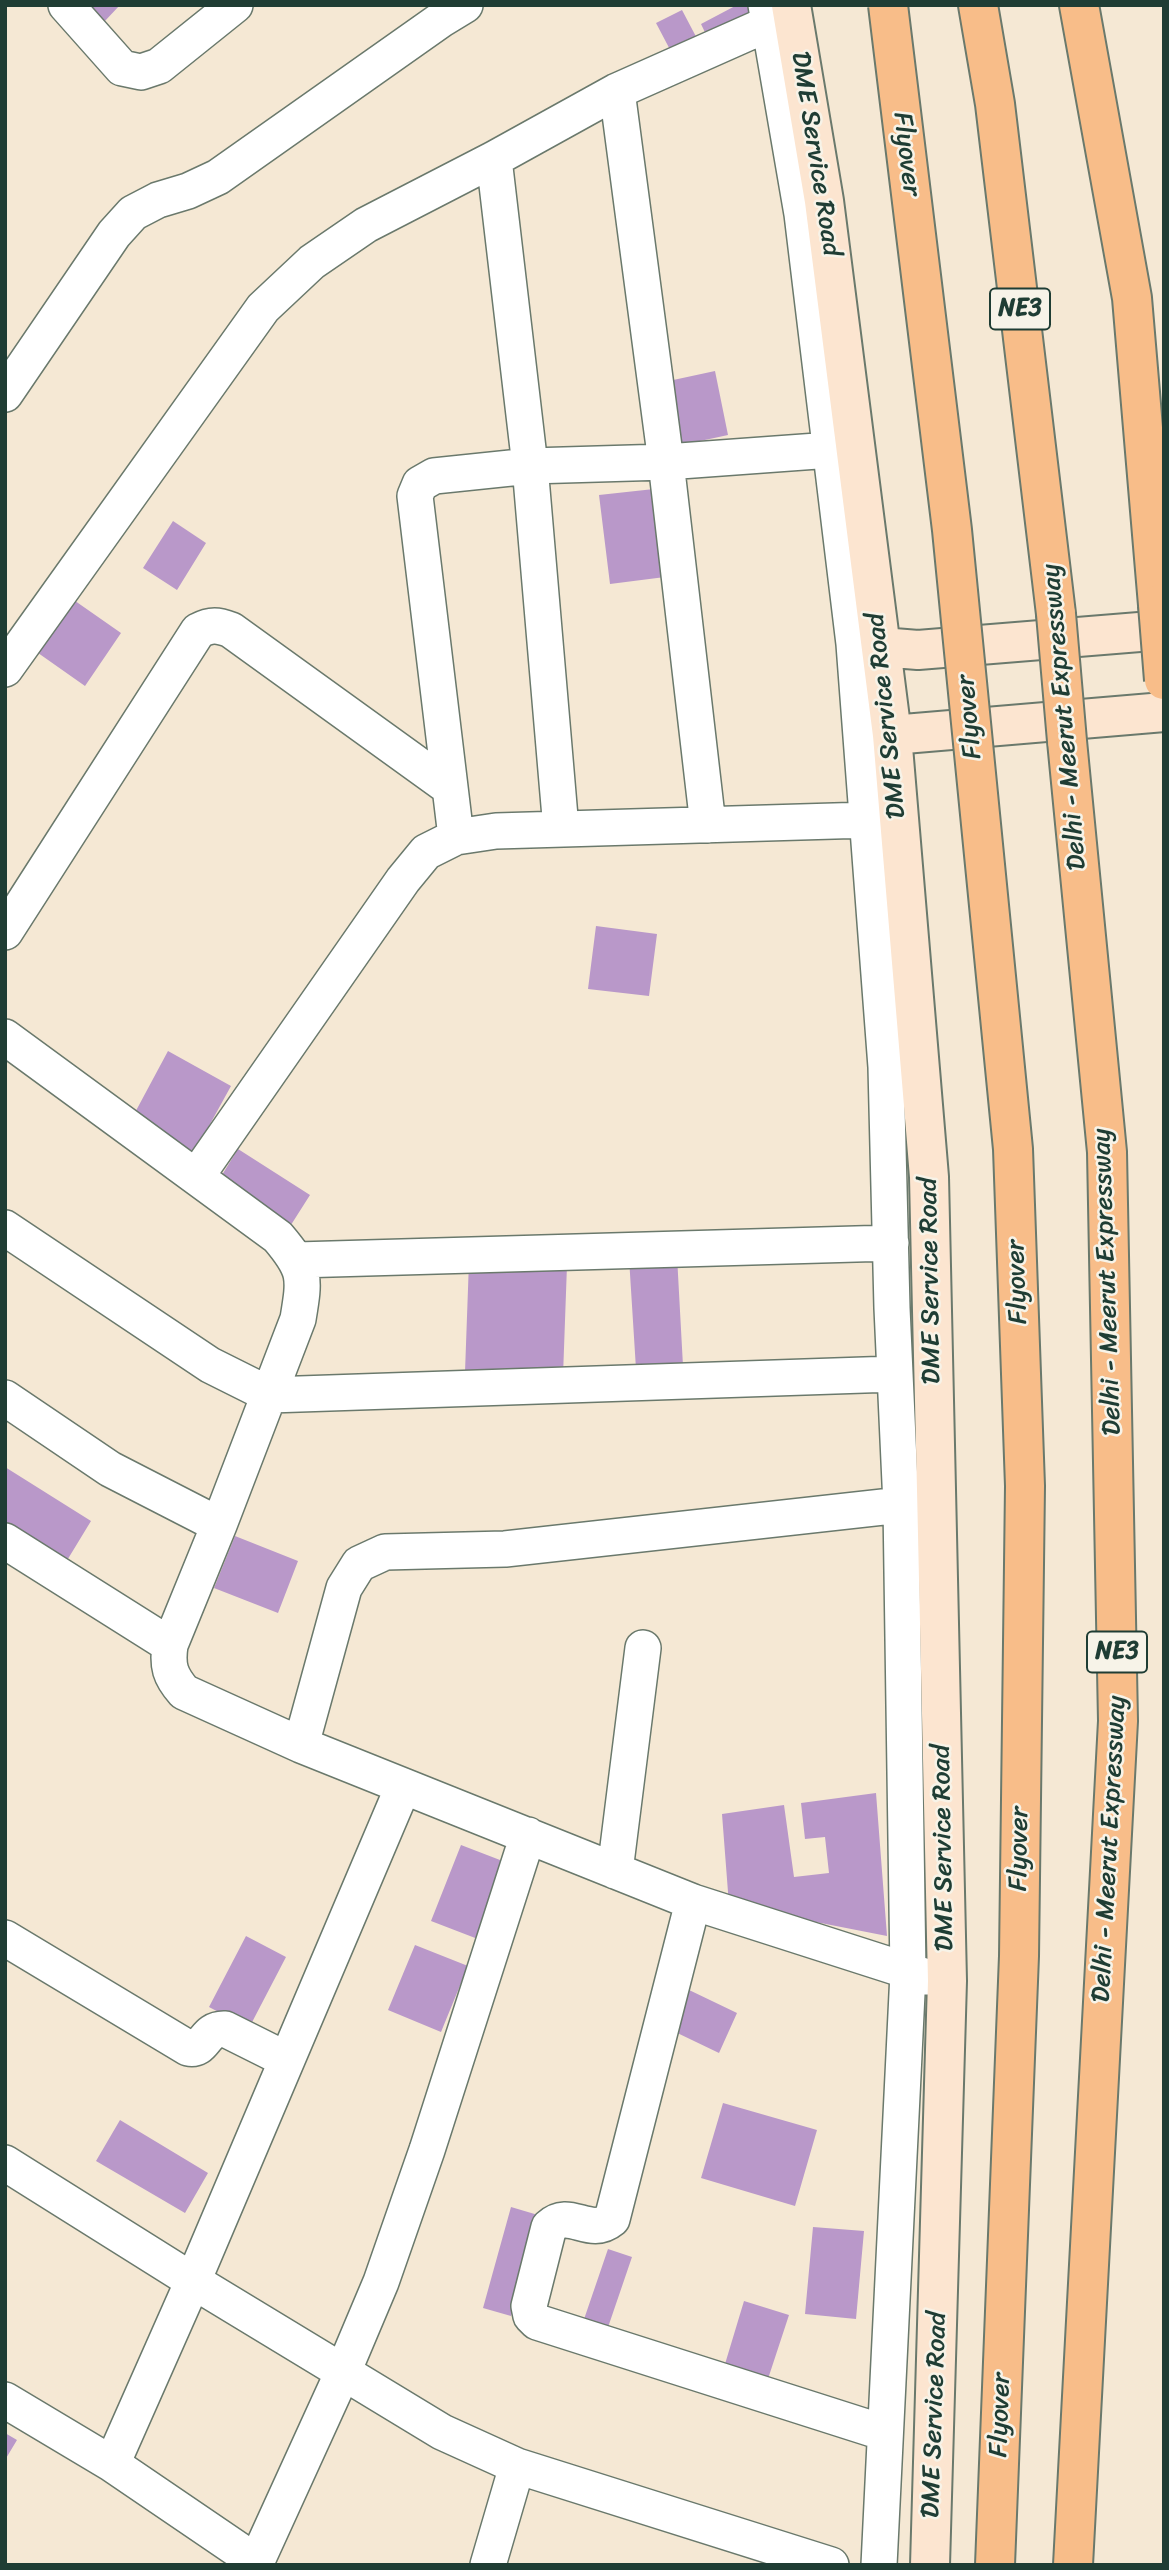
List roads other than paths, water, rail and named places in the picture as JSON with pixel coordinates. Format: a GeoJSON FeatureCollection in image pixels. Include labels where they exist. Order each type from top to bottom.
{"type":"FeatureCollection","features":[{"type":"Feature","properties":{"kind":"highway","name":"Flyover"},"geometry":{"type":"LineString","coordinates":[[888,5],[953,530],[1013,1149],[1025,1486],[1019,1928],[996,2565]]}},
{"type":"Feature","properties":{"kind":"highway","name":"Delhi - Meerut Expressway"},"geometry":{"type":"LineString","coordinates":[[978,5],[995,104],[1056,614],[1107,1152],[1118,1721],[1073,2565]]}},
{"type":"Feature","properties":{"kind":"highway"},"geometry":{"type":"LineString","coordinates":[[1079,5],[1132,298],[1161,618],[1164,680]]}},
{"type":"Feature","properties":{"kind":"main road","name":"DME Service Road"},"geometry":{"type":"LineString","coordinates":[[776,11],[824,201],[892,735],[929,1177],[947,1981],[930,2565]]}},
{"type":"Feature","properties":{"kind":"main road"},"geometry":{"type":"LineString","coordinates":[[881,647],[918,650],[1161,618]]}},
{"type":"Feature","properties":{"kind":"main road"},"geometry":{"type":"LineString","coordinates":[[892,735],[1164,712]]}},
{"type":"Feature","properties":{"kind":"street"},"geometry":{"type":"LineString","coordinates":[[66,5],[122,68],[141,72],[159,66],[234,5]]}},
{"type":"Feature","properties":{"kind":"street"},"geometry":{"type":"LineString","coordinates":[[5,394],[114,234],[133,213],[158,200],[188,191],[218,177],[465,5]]}},
{"type":"Feature","properties":{"kind":"street"},"geometry":{"type":"LineString","coordinates":[[5,669],[263,308],[312,262],[366,225],[617,91],[776,11],[854,644],[886,1067],[894,1374],[901,1505],[908,1973],[879,2565]]}},
{"type":"Feature","properties":{"kind":"street"},"geometry":{"type":"LineString","coordinates":[[617,91],[666,461],[708,825]]}},
{"type":"Feature","properties":{"kind":"street"},"geometry":{"type":"LineString","coordinates":[[494,159],[530,466],[561,829]]}},
{"type":"Feature","properties":{"kind":"street"},"geometry":{"type":"LineString","coordinates":[[456,837],[415,496],[420,484],[434,476],[530,466],[666,461],[831,450]]}},
{"type":"Feature","properties":{"kind":"street"},"geometry":{"type":"LineString","coordinates":[[5,932],[198,631],[208,626],[219,625],[232,630],[450,788]]}},
{"type":"Feature","properties":{"kind":"street"},"geometry":{"type":"LineString","coordinates":[[196,1177],[403,880],[426,852],[456,837],[496,831],[867,820]]}},
{"type":"Feature","properties":{"kind":"street"},"geometry":{"type":"LineString","coordinates":[[10,1050],[196,1177],[278,1237],[297,1260],[303,1286],[298,1319],[170,1645],[167,1665],[173,1680],[184,1692],[301,1745],[693,1902],[908,1973],[947,1981]]}},
{"type":"Feature","properties":{"kind":"street"},"geometry":{"type":"LineString","coordinates":[[5,1228],[210,1365],[270,1395],[894,1374]]}},
{"type":"Feature","properties":{"kind":"street"},"geometry":{"type":"LineString","coordinates":[[297,1260],[891,1243]]}},
{"type":"Feature","properties":{"kind":"street"},"geometry":{"type":"LineString","coordinates":[[5,1398],[110,1469],[219,1525]]}},
{"type":"Feature","properties":{"kind":"street"},"geometry":{"type":"LineString","coordinates":[[301,1745],[344,1588],[359,1564],[385,1552],[505,1549],[901,1505]]}},
{"type":"Feature","properties":{"kind":"street"},"geometry":{"type":"LineString","coordinates":[[5,1541],[170,1645]]}},
{"type":"Feature","properties":{"kind":"street"},"geometry":{"type":"LineString","coordinates":[[615,1871],[643,1648]]}},
{"type":"Feature","properties":{"kind":"street"},"geometry":{"type":"LineString","coordinates":[[111,2464],[193,2281],[403,1787]]}},
{"type":"Feature","properties":{"kind":"street"},"geometry":{"type":"LineString","coordinates":[[5,2400],[111,2464],[256,2563],[381,2282],[427,2150],[528,1835]]}},
{"type":"Feature","properties":{"kind":"street"},"geometry":{"type":"LineString","coordinates":[[693,1902],[611,2219],[604,2225],[595,2227],[568,2219],[556,2220],[549,2227],[529,2306],[531,2316],[537,2322],[885,2433]]}},
{"type":"Feature","properties":{"kind":"street"},"geometry":{"type":"LineString","coordinates":[[5,1938],[188,2048],[199,2046],[209,2031],[217,2028],[225,2029],[287,2060]]}},
{"type":"Feature","properties":{"kind":"street"},"geometry":{"type":"LineString","coordinates":[[5,2163],[442,2432],[517,2466],[831,2565]]}},
{"type":"Feature","properties":{"kind":"street"},"geometry":{"type":"LineString","coordinates":[[488,2565],[517,2466]]}}]}
